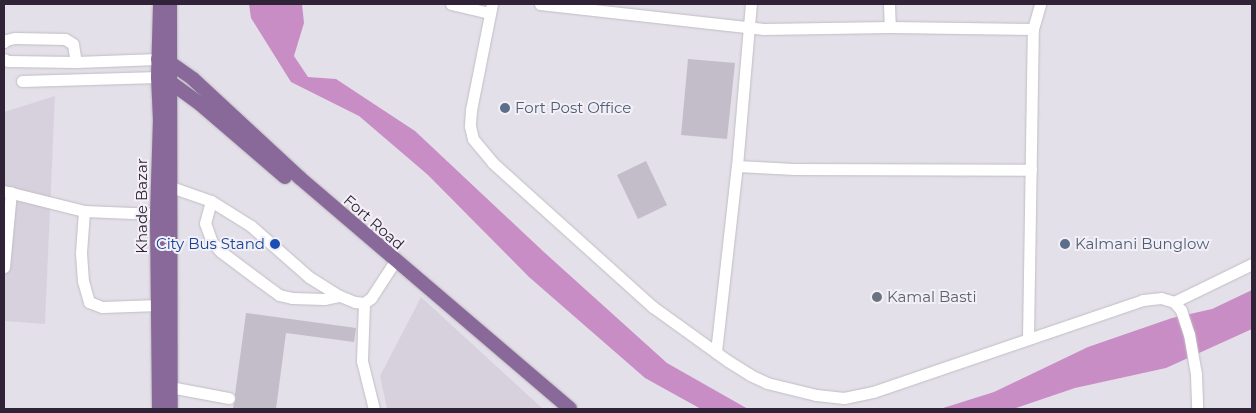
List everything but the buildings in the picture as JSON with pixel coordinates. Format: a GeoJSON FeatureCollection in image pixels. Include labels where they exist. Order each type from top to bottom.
{"type":"FeatureCollection","features":[{"type":"Feature","properties":{"kind":"main road","name":"Khade Bazar"},"geometry":{"type":"LineString","coordinates":[[159,409],[158,214],[160,121],[164,80],[160,4]]}},
{"type":"Feature","properties":{"kind":"main road"},"geometry":{"type":"LineString","coordinates":[[164,61],[170,4]]}},
{"type":"Feature","properties":{"kind":"main road","name":"Fort Road"},"geometry":{"type":"LineString","coordinates":[[164,61],[193,79],[393,264],[558,409]]}},
{"type":"Feature","properties":{"kind":"main road"},"geometry":{"type":"LineString","coordinates":[[164,80],[171,187],[171,409]]}},
{"type":"Feature","properties":{"kind":"main road","name":"Fort Road"},"geometry":{"type":"LineString","coordinates":[[164,80],[200,104],[570,409]]}},
{"type":"Feature","properties":{"kind":"street"},"geometry":{"type":"LineString","coordinates":[[451,4],[490,8],[471,110],[470,126],[473,140],[493,163],[653,307],[716,352],[766,383],[816,395],[844,398],[873,392],[1142,300],[1161,298],[1174,302],[1181,310],[1189,334],[1196,374],[1197,409]]}},
{"type":"Feature","properties":{"kind":"street"},"geometry":{"type":"LineString","coordinates":[[540,4],[764,29],[890,27],[1033,29]]}},
{"type":"Feature","properties":{"kind":"street"},"geometry":{"type":"LineString","coordinates":[[716,352],[737,166],[747,26],[751,4]]}},
{"type":"Feature","properties":{"kind":"street"},"geometry":{"type":"LineString","coordinates":[[889,4],[890,27]]}},
{"type":"Feature","properties":{"kind":"street"},"geometry":{"type":"LineString","coordinates":[[1028,338],[1033,29],[1040,4]]}},
{"type":"Feature","properties":{"kind":"street"},"geometry":{"type":"LineString","coordinates":[[4,42],[16,38],[65,39],[73,44],[76,62]]}},
{"type":"Feature","properties":{"kind":"street"},"geometry":{"type":"LineString","coordinates":[[4,59],[8,61],[76,62],[164,61]]}},
{"type":"Feature","properties":{"kind":"street"},"geometry":{"type":"LineString","coordinates":[[22,81],[164,80]]}},
{"type":"Feature","properties":{"kind":"street"},"geometry":{"type":"LineString","coordinates":[[737,166],[794,169],[1031,170]]}},
{"type":"Feature","properties":{"kind":"street"},"geometry":{"type":"LineString","coordinates":[[171,187],[211,201],[251,226],[309,278],[340,296],[355,302],[364,303]]}},
{"type":"Feature","properties":{"kind":"street"},"geometry":{"type":"LineString","coordinates":[[4,267],[7,192],[84,211],[158,214]]}},
{"type":"Feature","properties":{"kind":"street"},"geometry":{"type":"LineString","coordinates":[[211,201],[205,222],[212,242],[220,251],[279,295],[292,298],[324,299],[340,296]]}},
{"type":"Feature","properties":{"kind":"street"},"geometry":{"type":"LineString","coordinates":[[84,211],[81,253],[83,281],[89,302],[102,307],[159,305]]}},
{"type":"Feature","properties":{"kind":"street"},"geometry":{"type":"LineString","coordinates":[[374,409],[362,361],[364,303],[381,285],[393,264]]}},
{"type":"Feature","properties":{"kind":"street"},"geometry":{"type":"LineString","coordinates":[[1174,302],[1252,264]]}},
{"type":"Feature","properties":{"kind":"street"},"geometry":{"type":"LineString","coordinates":[[170,387],[229,398]]}},
{"type":"Feature","properties":{"kind":"shaded area"},"geometry":{"type":"Polygon","coordinates":[[[249,4],[302,4],[304,23],[294,56],[308,77],[336,79],[415,131],[545,253],[667,363],[748,409],[701,409],[645,378],[529,277],[428,175],[359,116],[291,82],[251,18],[249,4]]]}},
{"type":"Feature","properties":{"kind":"shaded area"},"geometry":{"type":"Polygon","coordinates":[[[55,96],[45,324],[4,321],[4,112],[55,96]]]}},
{"type":"Feature","properties":{"kind":"shaded area"},"geometry":{"type":"Polygon","coordinates":[[[1252,290],[1252,329],[1166,368],[1075,388],[1013,409],[940,409],[994,392],[1088,347],[1172,318],[1212,309],[1252,290]]]}},
{"type":"Feature","properties":{"kind":"shaded area"},"geometry":{"type":"Polygon","coordinates":[[[421,297],[543,409],[387,409],[380,376],[421,297]]]}},
{"type":"Feature","properties":{"kind":"place","name":"Fort Post Office"},"geometry":{"type":"Point","coordinates":[505,108]}},
{"type":"Feature","properties":{"kind":"place","name":"City Bus Stand"},"geometry":{"type":"Point","coordinates":[275,244]}},
{"type":"Feature","properties":{"kind":"place","name":"Kalmani Bunglow"},"geometry":{"type":"Point","coordinates":[1065,244]}},
{"type":"Feature","properties":{"kind":"place","name":"Kamal Basti"},"geometry":{"type":"Point","coordinates":[877,297]}}]}
